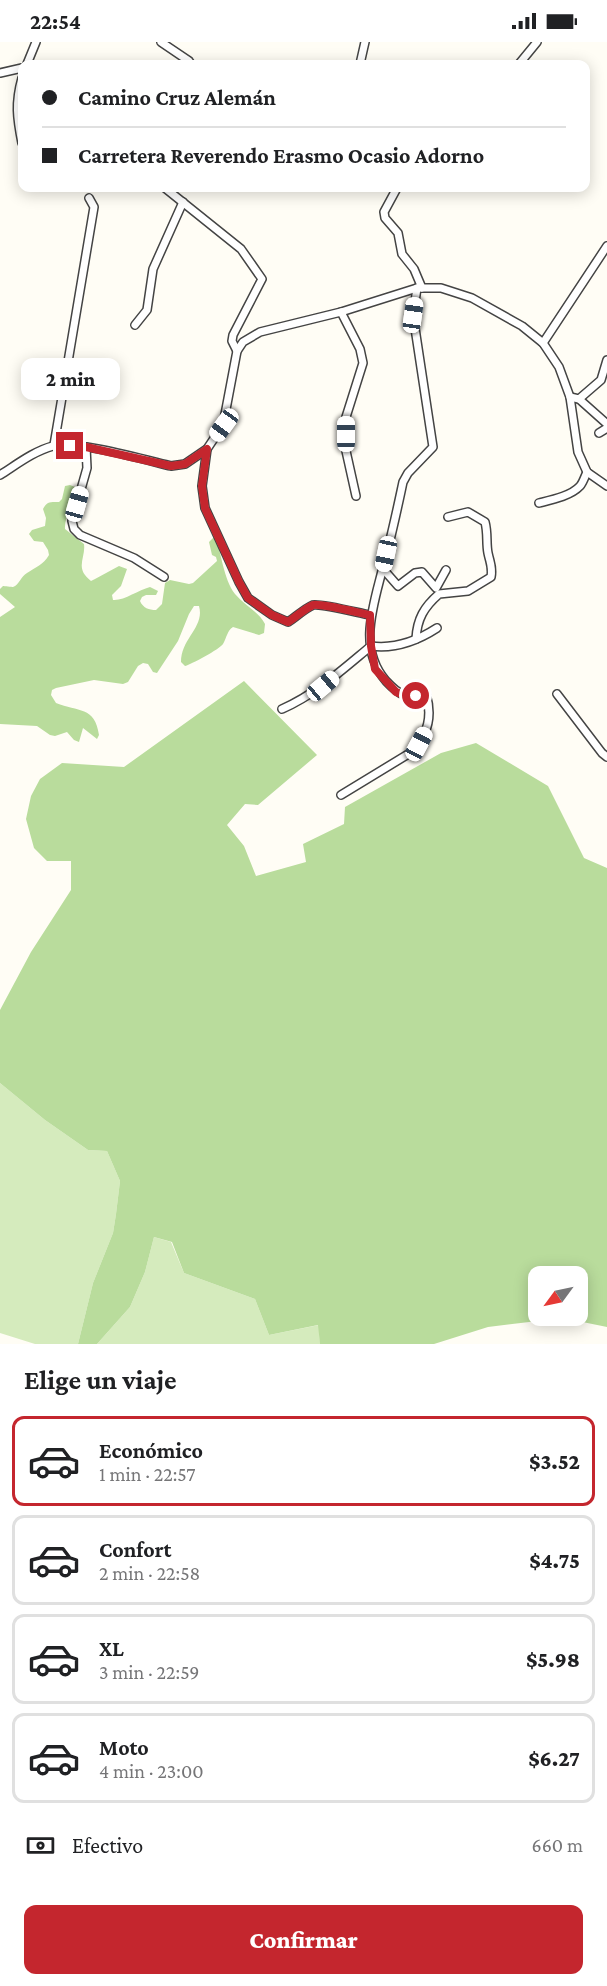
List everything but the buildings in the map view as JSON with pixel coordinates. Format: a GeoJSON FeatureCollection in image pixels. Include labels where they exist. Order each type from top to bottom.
{"type":"FeatureCollection","features":[{"type":"Feature","properties":{"kind":"street"},"geometry":{"type":"LineString","coordinates":[[29,60],[36,42]]}},
{"type":"Feature","properties":{"kind":"street"},"geometry":{"type":"LineString","coordinates":[[160,42],[187,60]]}},
{"type":"Feature","properties":{"kind":"street"},"geometry":{"type":"LineString","coordinates":[[361,60],[365,42]]}},
{"type":"Feature","properties":{"kind":"street"},"geometry":{"type":"LineString","coordinates":[[522,60],[537,42]]}},
{"type":"Feature","properties":{"kind":"street"},"geometry":{"type":"LineString","coordinates":[[0,73],[18,69]]}},
{"type":"Feature","properties":{"kind":"street"},"geometry":{"type":"LineString","coordinates":[[18,94],[16,116],[18,125]]}},
{"type":"Feature","properties":{"kind":"street"},"geometry":{"type":"LineString","coordinates":[[170,192],[241,249],[262,279],[233,335],[232,341],[237,351]]}},
{"type":"Feature","properties":{"kind":"street"},"geometry":{"type":"LineString","coordinates":[[341,795],[410,753],[419,744],[429,720],[430,706],[426,694],[409,697],[396,692],[375,669],[371,646],[370,615],[403,482],[408,473],[433,447],[413,315],[420,288],[414,269],[402,254],[398,232],[385,218],[384,212],[395,192]]}},
{"type":"Feature","properties":{"kind":"street"},"geometry":{"type":"LineString","coordinates":[[54,446],[94,207],[89,198]]}},
{"type":"Feature","properties":{"kind":"street"},"geometry":{"type":"LineString","coordinates":[[135,325],[147,310],[153,269],[183,202]]}},
{"type":"Feature","properties":{"kind":"street"},"geometry":{"type":"LineString","coordinates":[[543,343],[607,246]]}},
{"type":"Feature","properties":{"kind":"street"},"geometry":{"type":"LineString","coordinates":[[0,475],[54,446],[86,447],[171,466],[185,464],[207,449],[224,425],[237,351],[243,342],[260,332],[340,312],[420,288],[441,288],[472,298],[522,326],[543,343],[559,367],[570,397],[578,452],[587,472],[607,486]]}},
{"type":"Feature","properties":{"kind":"street"},"geometry":{"type":"LineString","coordinates":[[340,312],[360,350],[363,363],[346,417],[346,451],[356,496]]}},
{"type":"Feature","properties":{"kind":"street"},"geometry":{"type":"LineString","coordinates":[[579,399],[601,380],[607,360]]}},
{"type":"Feature","properties":{"kind":"street"},"geometry":{"type":"LineString","coordinates":[[570,397],[579,399],[607,426],[599,433]]}},
{"type":"Feature","properties":{"kind":"street"},"geometry":{"type":"LineString","coordinates":[[86,447],[87,468],[72,521],[74,530],[80,535],[134,558],[164,578]]}},
{"type":"Feature","properties":{"kind":"street"},"geometry":{"type":"LineString","coordinates":[[207,449],[202,486],[205,508],[248,598],[272,615],[288,622],[312,606],[321,604],[339,610],[370,615]]}},
{"type":"Feature","properties":{"kind":"street"},"geometry":{"type":"LineString","coordinates":[[538,503],[552,500],[581,486],[587,472]]}},
{"type":"Feature","properties":{"kind":"street"},"geometry":{"type":"LineString","coordinates":[[416,639],[417,625],[422,612],[439,594],[468,591],[491,577],[493,567],[488,553],[488,531],[485,522],[468,512],[448,517]]}},
{"type":"Feature","properties":{"kind":"street"},"geometry":{"type":"LineString","coordinates":[[383,569],[398,586],[415,573],[422,572],[436,588],[446,570]]}},
{"type":"Feature","properties":{"kind":"street"},"geometry":{"type":"LineString","coordinates":[[282,710],[323,686],[371,646],[386,648],[416,639],[437,628]]}},
{"type":"Feature","properties":{"kind":"street"},"geometry":{"type":"LineString","coordinates":[[557,694],[607,757]]}},
{"type":"Feature","properties":{"kind":"green space"},"geometry":{"type":"Polygon","coordinates":[[[65,486],[75,487],[75,492],[66,518],[65,529],[84,544],[83,572],[91,581],[119,566],[127,569],[121,586],[112,595],[113,600],[122,599],[150,587],[158,591],[156,595],[146,595],[140,601],[146,608],[156,610],[162,604],[165,583],[170,580],[193,583],[217,561],[212,555],[209,542],[215,536],[231,588],[265,624],[264,633],[259,635],[233,627],[221,646],[185,666],[181,662],[182,654],[199,620],[199,606],[194,606],[178,641],[157,673],[153,672],[148,664],[143,663],[138,666],[128,682],[123,684],[94,680],[52,690],[51,695],[56,703],[84,712],[94,719],[99,735],[97,739],[83,728],[79,742],[67,732],[55,736],[37,726],[0,724],[0,617],[15,607],[0,594],[0,589],[3,586],[15,586],[25,574],[42,564],[49,555],[43,542],[34,541],[29,534],[32,530],[45,526],[46,518],[43,509],[50,502],[59,502],[65,486]]]}},
{"type":"Feature","properties":{"kind":"green space"},"geometry":{"type":"Polygon","coordinates":[[[244,681],[317,755],[258,805],[245,804],[227,825],[244,846],[256,876],[306,862],[303,844],[344,824],[345,807],[441,753],[476,743],[548,786],[584,858],[607,868],[607,1327],[588,1323],[588,1266],[528,1266],[528,1322],[488,1327],[434,1344],[320,1344],[318,1325],[269,1335],[255,1299],[184,1273],[172,1242],[154,1237],[145,1272],[130,1307],[97,1344],[78,1344],[93,1283],[113,1233],[120,1181],[107,1151],[88,1150],[45,1120],[0,1083],[0,1010],[31,952],[71,890],[71,861],[47,861],[34,848],[26,819],[31,796],[40,779],[62,763],[124,767],[244,681]]]}},
{"type":"Feature","properties":{"kind":"green space"},"geometry":{"type":"Polygon","coordinates":[[[0,1083],[45,1120],[88,1150],[107,1151],[120,1181],[113,1233],[93,1283],[78,1344],[35,1344],[0,1333],[0,1083]]]}},
{"type":"Feature","properties":{"kind":"green space"},"geometry":{"type":"Polygon","coordinates":[[[154,1237],[171,1242],[184,1273],[255,1299],[269,1335],[319,1325],[320,1344],[97,1344],[130,1307],[145,1272],[154,1237]]]}},
{"type":"Feature","properties":{"kind":"route"},"geometry":{"type":"LineString","coordinates":[[70,446],[86,447],[171,466],[185,464],[207,449],[202,486],[205,508],[248,598],[272,615],[288,622],[312,606],[321,604],[339,610],[370,615],[371,646],[375,669],[396,692],[409,697],[416,696]]}}]}
